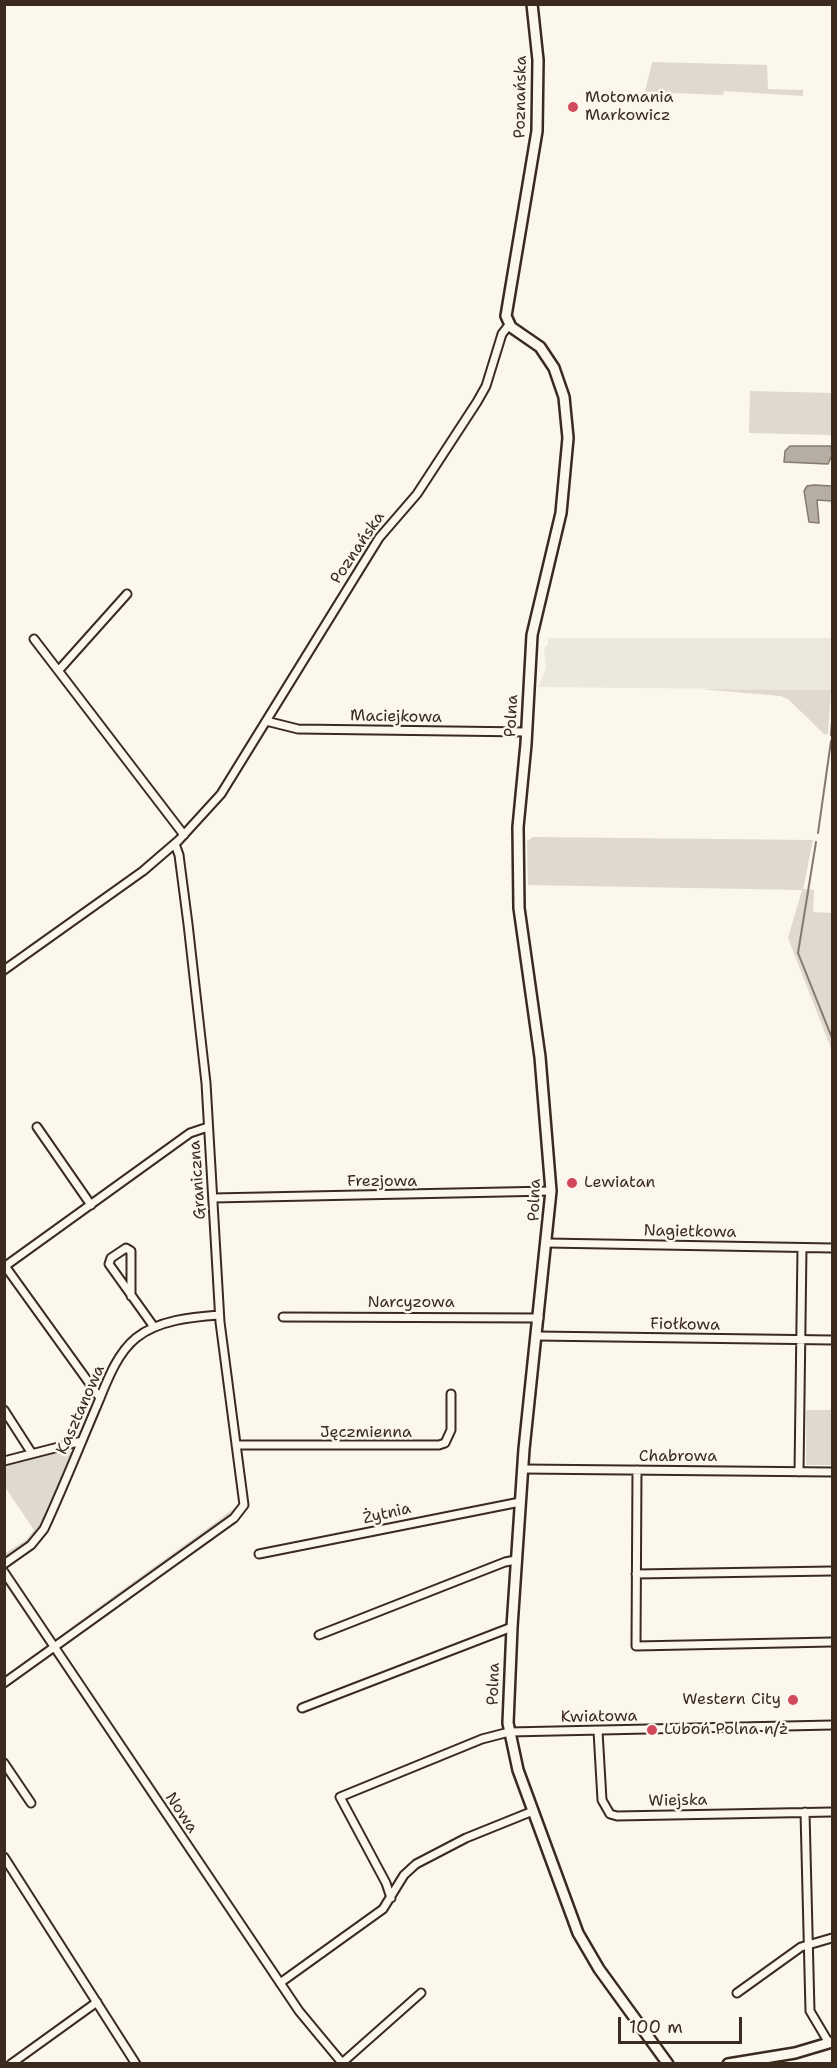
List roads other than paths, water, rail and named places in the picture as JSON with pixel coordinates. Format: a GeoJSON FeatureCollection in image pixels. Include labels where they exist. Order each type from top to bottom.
{"type":"FeatureCollection","features":[{"type":"Feature","properties":{"kind":"street","name":"Poznańska"},"geometry":{"type":"LineString","coordinates":[[4,970],[94,909],[175,844],[229,784],[379,538],[417,494],[483,391],[502,334],[509,325],[506,313],[534,161],[538,120],[538,60],[532,4]]}},
{"type":"Feature","properties":{"kind":"street","name":"Polna"},"geometry":{"type":"LineString","coordinates":[[509,325],[540,347],[551,362],[564,397],[568,432],[566,480],[561,513],[532,630],[527,732],[518,827],[518,888],[540,1057],[551,1191],[548,1243],[520,1502],[508,1702],[509,1732],[518,1770],[582,1941],[599,1969],[668,2064]]}},
{"type":"Feature","properties":{"kind":"street"},"geometry":{"type":"LineString","coordinates":[[59,670],[127,594]]}},
{"type":"Feature","properties":{"kind":"street"},"geometry":{"type":"LineString","coordinates":[[34,639],[184,835]]}},
{"type":"Feature","properties":{"kind":"street","name":"Maciejkowa"},"geometry":{"type":"LineString","coordinates":[[266,721],[298,729],[527,732]]}},
{"type":"Feature","properties":{"kind":"street","name":"Graniczna"},"geometry":{"type":"LineString","coordinates":[[54,1647],[239,1514],[244,1499],[219,1315],[208,1127],[189,924],[180,855],[175,844]]}},
{"type":"Feature","properties":{"kind":"street"},"geometry":{"type":"LineString","coordinates":[[37,1127],[91,1205]]}},
{"type":"Feature","properties":{"kind":"street"},"geometry":{"type":"LineString","coordinates":[[100,1398],[5,1266],[190,1133],[208,1127]]}},
{"type":"Feature","properties":{"kind":"street","name":"Frezjowa"},"geometry":{"type":"LineString","coordinates":[[213,1198],[551,1191]]}},
{"type":"Feature","properties":{"kind":"street","name":"Nagietkowa"},"geometry":{"type":"LineString","coordinates":[[548,1243],[832,1248]]}},
{"type":"Feature","properties":{"kind":"street"},"geometry":{"type":"LineString","coordinates":[[131,1296],[131,1251],[126,1248],[109,1262],[131,1296],[154,1327]]}},
{"type":"Feature","properties":{"kind":"street"},"geometry":{"type":"LineString","coordinates":[[799,1472],[802,1248]]}},
{"type":"Feature","properties":{"kind":"street","name":"Kasztanowa"},"geometry":{"type":"LineString","coordinates":[[4,1564],[40,1535],[100,1398],[126,1349],[135,1339],[154,1327],[219,1315]]}},
{"type":"Feature","properties":{"kind":"street","name":"Narcyzowa"},"geometry":{"type":"LineString","coordinates":[[283,1317],[539,1318]]}},
{"type":"Feature","properties":{"kind":"street","name":"Fiołkowa"},"geometry":{"type":"LineString","coordinates":[[537,1336],[832,1340]]}},
{"type":"Feature","properties":{"kind":"street","name":"Jęczmienna"},"geometry":{"type":"LineString","coordinates":[[236,1445],[439,1445],[445,1443],[451,1430],[451,1394]]}},
{"type":"Feature","properties":{"kind":"street"},"geometry":{"type":"LineString","coordinates":[[4,1410],[31,1452]]}},
{"type":"Feature","properties":{"kind":"street"},"geometry":{"type":"LineString","coordinates":[[4,1461],[31,1452],[82,1441]]}},
{"type":"Feature","properties":{"kind":"street","name":"Chabrowa"},"geometry":{"type":"LineString","coordinates":[[523,1469],[832,1472]]}},
{"type":"Feature","properties":{"kind":"street"},"geometry":{"type":"LineString","coordinates":[[637,1470],[636,1646],[832,1642]]}},
{"type":"Feature","properties":{"kind":"street","name":"Żytnia"},"geometry":{"type":"LineString","coordinates":[[259,1554],[520,1502]]}},
{"type":"Feature","properties":{"kind":"street"},"geometry":{"type":"LineString","coordinates":[[319,1635],[501,1563],[516,1560]]}},
{"type":"Feature","properties":{"kind":"street"},"geometry":{"type":"LineString","coordinates":[[636,1574],[832,1571]]}},
{"type":"Feature","properties":{"kind":"street","name":"Nowa"},"geometry":{"type":"LineString","coordinates":[[4,1572],[280,1983],[314,2032],[343,2063]]}},
{"type":"Feature","properties":{"kind":"street"},"geometry":{"type":"LineString","coordinates":[[302,1708],[500,1629],[512,1627]]}},
{"type":"Feature","properties":{"kind":"street"},"geometry":{"type":"LineString","coordinates":[[4,1683],[54,1647]]}},
{"type":"Feature","properties":{"kind":"street","name":"Kwiatowa"},"geometry":{"type":"LineString","coordinates":[[391,1898],[386,1883],[340,1797],[482,1739],[509,1732],[832,1725]]}},
{"type":"Feature","properties":{"kind":"street","name":"Wiejska"},"geometry":{"type":"LineString","coordinates":[[598,1731],[602,1800],[610,1814],[617,1816],[832,1812]]}},
{"type":"Feature","properties":{"kind":"street"},"geometry":{"type":"LineString","coordinates":[[4,1763],[31,1803]]}},
{"type":"Feature","properties":{"kind":"street"},"geometry":{"type":"LineString","coordinates":[[280,1983],[383,1909],[404,1875],[424,1859],[466,1838],[533,1811]]}},
{"type":"Feature","properties":{"kind":"street"},"geometry":{"type":"LineString","coordinates":[[729,2063],[795,2053],[831,2042],[810,2011],[805,1812]]}},
{"type":"Feature","properties":{"kind":"street"},"geometry":{"type":"LineString","coordinates":[[4,1857],[136,2064]]}},
{"type":"Feature","properties":{"kind":"street"},"geometry":{"type":"LineString","coordinates":[[737,1993],[808,1944],[832,1938]]}},
{"type":"Feature","properties":{"kind":"street"},"geometry":{"type":"LineString","coordinates":[[343,2063],[421,1993]]}},
{"type":"Feature","properties":{"kind":"street"},"geometry":{"type":"LineString","coordinates":[[11,2064],[97,2002]]}},
{"type":"Feature","properties":{"kind":"waterway"},"geometry":{"type":"LineString","coordinates":[[831,735],[832,722]]}},
{"type":"Feature","properties":{"kind":"waterway"},"geometry":{"type":"LineString","coordinates":[[818,833],[831,741]]}},
{"type":"Feature","properties":{"kind":"waterway"},"geometry":{"type":"LineString","coordinates":[[816,842],[798,953],[832,1038]]}},
{"type":"Feature","properties":{"kind":"place","name":"Motomania Markowicz"},"geometry":{"type":"Point","coordinates":[573,107]}},
{"type":"Feature","properties":{"kind":"place","name":"Lewiatan"},"geometry":{"type":"Point","coordinates":[572,1183]}},
{"type":"Feature","properties":{"kind":"place","name":"Western City"},"geometry":{"type":"Point","coordinates":[793,1700]}},
{"type":"Feature","properties":{"kind":"place","name":"Luboń Polna n/ż"},"geometry":{"type":"Point","coordinates":[652,1730]}}]}
